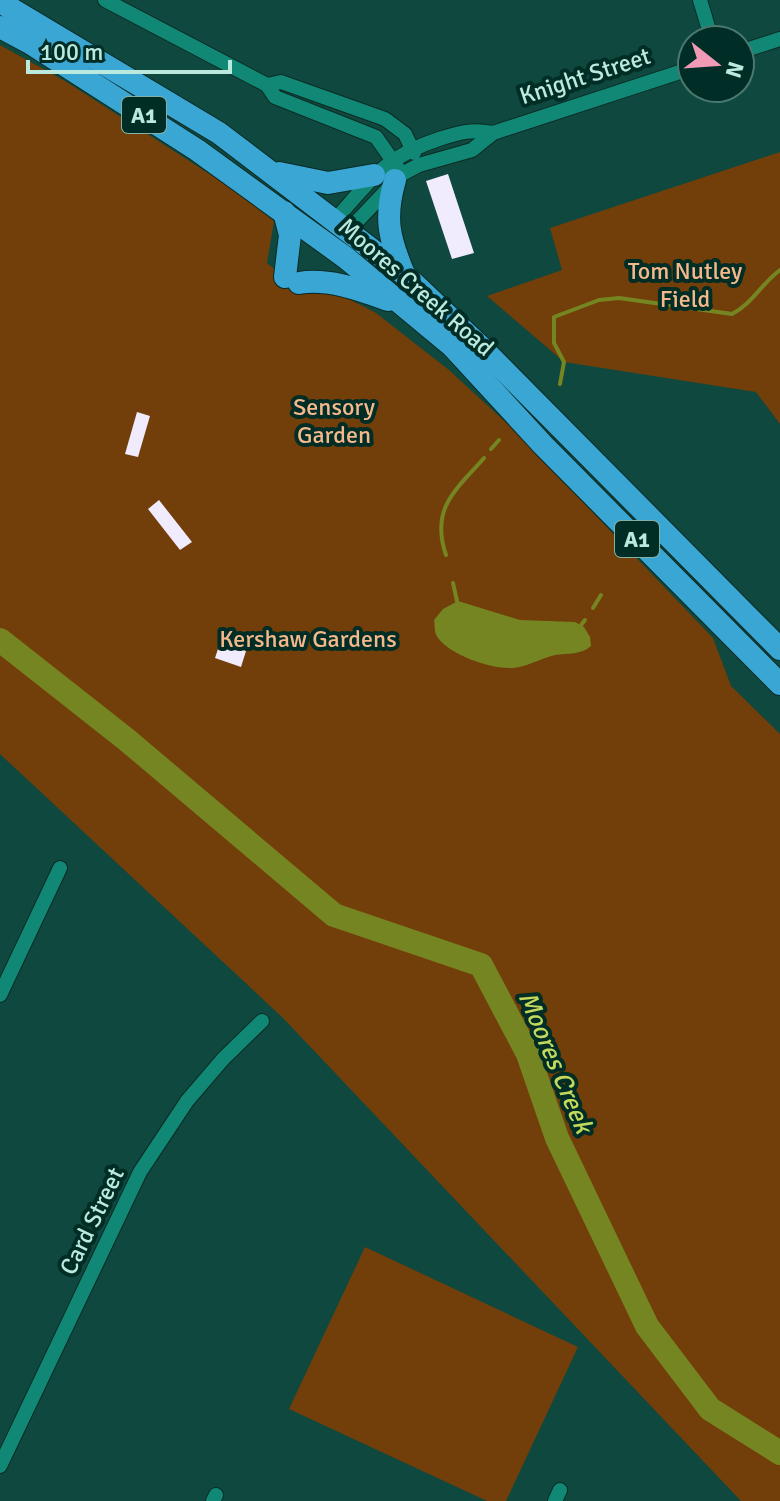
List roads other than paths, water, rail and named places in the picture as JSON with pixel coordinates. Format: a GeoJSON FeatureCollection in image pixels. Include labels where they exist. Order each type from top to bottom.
{"type":"FeatureCollection","features":[{"type":"Feature","properties":{"kind":"highway","name":"Moores Creek Road"},"geometry":{"type":"LineString","coordinates":[[0,2],[177,107],[270,171],[404,306],[452,346],[543,445],[780,684]]}},
{"type":"Feature","properties":{"kind":"highway","name":"Moores Creek Road"},"geometry":{"type":"LineString","coordinates":[[0,27],[175,135],[284,212],[334,235],[404,274],[511,376],[780,649]]}},
{"type":"Feature","properties":{"kind":"highway"},"geometry":{"type":"LineString","coordinates":[[270,171],[320,183],[336,183],[391,172],[387,220],[394,252],[404,274]]}},
{"type":"Feature","properties":{"kind":"highway"},"geometry":{"type":"LineString","coordinates":[[284,212],[290,235],[292,280],[331,283],[404,306]]}},
{"type":"Feature","properties":{"kind":"street"},"geometry":{"type":"LineString","coordinates":[[105,0],[267,85],[275,97],[376,137],[391,172]]}},
{"type":"Feature","properties":{"kind":"street"},"geometry":{"type":"LineString","coordinates":[[700,0],[707,24]]}},
{"type":"Feature","properties":{"kind":"street"},"geometry":{"type":"LineString","coordinates":[[756,47],[780,39]]}},
{"type":"Feature","properties":{"kind":"street","name":"Knight Street"},"geometry":{"type":"LineString","coordinates":[[334,235],[391,172],[472,150],[493,133],[676,73]]}},
{"type":"Feature","properties":{"kind":"street"},"geometry":{"type":"LineString","coordinates":[[267,85],[281,82],[385,119],[405,134],[419,165]]}},
{"type":"Feature","properties":{"kind":"street","name":"Knight Street"},"geometry":{"type":"LineString","coordinates":[[334,235],[412,148],[473,129],[493,133]]}},
{"type":"Feature","properties":{"kind":"street"},"geometry":{"type":"LineString","coordinates":[[0,995],[60,868]]}},
{"type":"Feature","properties":{"kind":"street","name":"Card Street"},"geometry":{"type":"LineString","coordinates":[[0,1466],[140,1172],[187,1101],[223,1059],[262,1021]]}},
{"type":"Feature","properties":{"kind":"waterway"},"geometry":{"type":"LineString","coordinates":[[560,384],[564,362],[554,343],[554,317],[599,300],[619,298],[732,314],[780,270]]}},
{"type":"Feature","properties":{"kind":"waterway"},"geometry":{"type":"LineString","coordinates":[[491,449],[499,440]]}},
{"type":"Feature","properties":{"kind":"waterway"},"geometry":{"type":"LineString","coordinates":[[446,555],[441,525],[448,501],[484,458]]}},
{"type":"Feature","properties":{"kind":"waterway"},"geometry":{"type":"LineString","coordinates":[[453,583],[457,601]]}},
{"type":"Feature","properties":{"kind":"waterway"},"geometry":{"type":"LineString","coordinates":[[593,608],[601,595]]}},
{"type":"Feature","properties":{"kind":"waterway"},"geometry":{"type":"LineString","coordinates":[[581,625],[585,620]]}},
{"type":"Feature","properties":{"kind":"waterway","name":"Moores Creek"},"geometry":{"type":"LineString","coordinates":[[0,640],[127,740],[334,915],[481,965],[528,1054],[557,1138],[647,1326],[710,1409],[780,1453]]}},
{"type":"Feature","properties":{"kind":"park label","name":"Tom Nutley Field"},"geometry":{"type":"Point","coordinates":[685,285]}},
{"type":"Feature","properties":{"kind":"park label","name":"Sensory Garden"},"geometry":{"type":"Point","coordinates":[334,421]}},
{"type":"Feature","properties":{"kind":"park label","name":"Kershaw Gardens"},"geometry":{"type":"Point","coordinates":[308,639]}}]}
